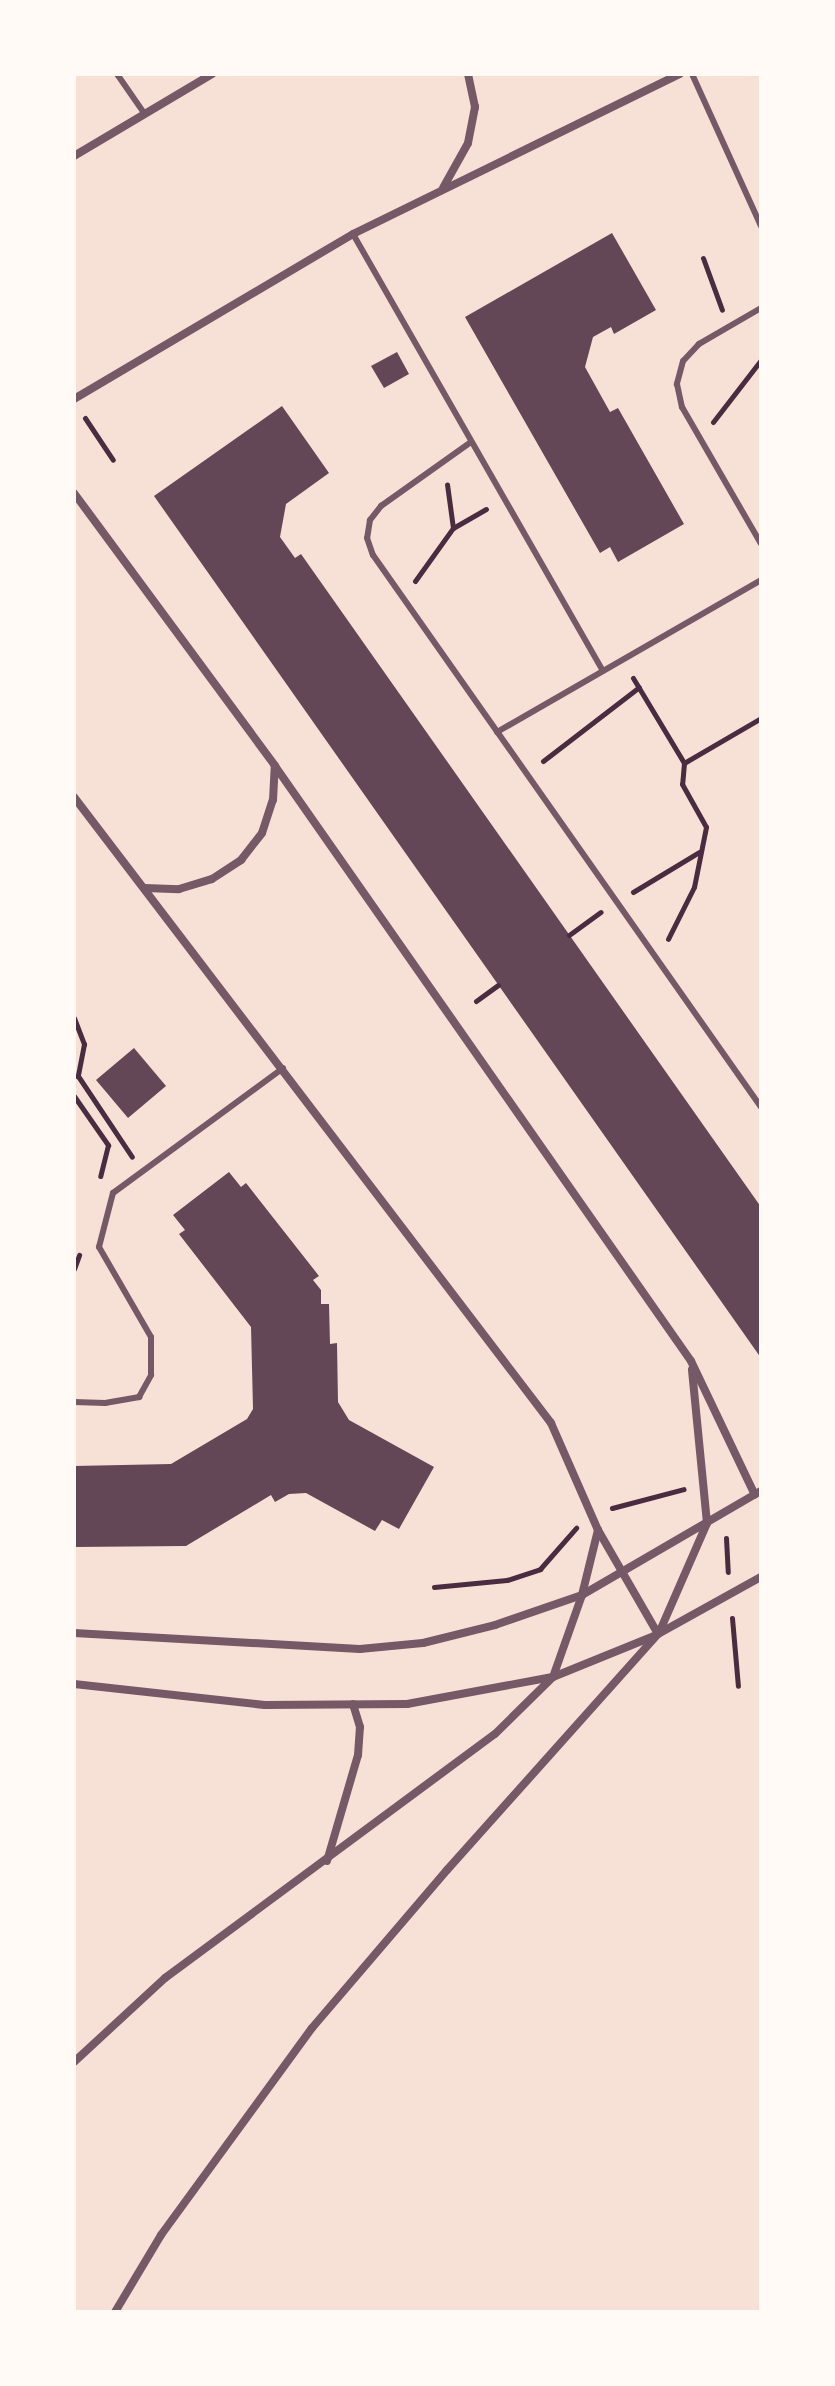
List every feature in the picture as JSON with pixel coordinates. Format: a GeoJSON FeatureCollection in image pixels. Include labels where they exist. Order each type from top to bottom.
{"type":"FeatureCollection","features":[{"type":"Feature","properties":{"kind":"street"},"geometry":{"type":"LineString","coordinates":[[74,156],[212,74]]}},
{"type":"Feature","properties":{"kind":"street"},"geometry":{"type":"LineString","coordinates":[[443,188],[470,131],[475,107],[468,74]]}},
{"type":"Feature","properties":{"kind":"street"},"geometry":{"type":"LineString","coordinates":[[74,399],[353,234],[680,74]]}},
{"type":"Feature","properties":{"kind":"street"},"geometry":{"type":"LineString","coordinates":[[74,493],[275,766],[691,1361],[758,1493],[582,1595],[437,1639],[360,1649],[74,1633]]}},
{"type":"Feature","properties":{"kind":"street"},"geometry":{"type":"LineString","coordinates":[[145,888],[190,886],[212,879],[241,860],[262,833],[273,800],[275,766]]}},
{"type":"Feature","properties":{"kind":"street"},"geometry":{"type":"LineString","coordinates":[[74,797],[551,1423],[598,1530],[658,1634]]}},
{"type":"Feature","properties":{"kind":"street"},"geometry":{"type":"LineString","coordinates":[[115,2312],[161,2235],[312,2028],[658,1634],[707,1523],[691,1361]]}},
{"type":"Feature","properties":{"kind":"street"},"geometry":{"type":"LineString","coordinates":[[74,2062],[165,1978],[495,1734],[553,1677],[582,1595],[598,1530]]}},
{"type":"Feature","properties":{"kind":"street"},"geometry":{"type":"LineString","coordinates":[[74,1684],[265,1705],[407,1704],[553,1677],[658,1634],[761,1577]]}},
{"type":"Feature","properties":{"kind":"street"},"geometry":{"type":"LineString","coordinates":[[327,1861],[358,1755],[360,1727],[353,1704]]}},
{"type":"Feature","properties":{"kind":"lane"},"geometry":{"type":"LineString","coordinates":[[117,74],[144,113]]}},
{"type":"Feature","properties":{"kind":"lane"},"geometry":{"type":"LineString","coordinates":[[692,74],[761,226]]}},
{"type":"Feature","properties":{"kind":"lane"},"geometry":{"type":"LineString","coordinates":[[353,234],[603,671]]}},
{"type":"Feature","properties":{"kind":"lane"},"geometry":{"type":"LineString","coordinates":[[761,308],[728,327],[683,361],[677,384],[682,407],[761,544]]}},
{"type":"Feature","properties":{"kind":"lane"},"geometry":{"type":"LineString","coordinates":[[471,442],[381,506],[370,520],[367,538],[373,555],[761,1107]]}},
{"type":"Feature","properties":{"kind":"lane"},"geometry":{"type":"LineString","coordinates":[[497,732],[761,580]]}},
{"type":"Feature","properties":{"kind":"lane"},"geometry":{"type":"LineString","coordinates":[[74,1402],[105,1403],[139,1397],[151,1375],[151,1337],[99,1247],[113,1193],[283,1068]]}},
{"type":"Feature","properties":{"kind":"path"},"geometry":{"type":"LineString","coordinates":[[703,258],[728,327]]}},
{"type":"Feature","properties":{"kind":"path"},"geometry":{"type":"LineString","coordinates":[[700,439],[761,360]]}},
{"type":"Feature","properties":{"kind":"path"},"geometry":{"type":"LineString","coordinates":[[85,418],[113,460]]}},
{"type":"Feature","properties":{"kind":"path"},"geometry":{"type":"LineString","coordinates":[[445,461],[453,528]]}},
{"type":"Feature","properties":{"kind":"path"},"geometry":{"type":"LineString","coordinates":[[403,599],[453,528],[504,499]]}},
{"type":"Feature","properties":{"kind":"path"},"geometry":{"type":"LineString","coordinates":[[622,660],[684,763],[682,784],[706,827],[694,887],[673,936],[651,951]]}},
{"type":"Feature","properties":{"kind":"path"},"geometry":{"type":"LineString","coordinates":[[526,773],[639,687]]}},
{"type":"Feature","properties":{"kind":"path"},"geometry":{"type":"LineString","coordinates":[[684,763],[761,718]]}},
{"type":"Feature","properties":{"kind":"path"},"geometry":{"type":"LineString","coordinates":[[476,1001],[498,985]]}},
{"type":"Feature","properties":{"kind":"path"},"geometry":{"type":"LineString","coordinates":[[74,1018],[84,1044],[78,1076],[142,1172]]}},
{"type":"Feature","properties":{"kind":"path"},"geometry":{"type":"LineString","coordinates":[[74,1096],[108,1145],[99,1180]]}},
{"type":"Feature","properties":{"kind":"path"},"geometry":{"type":"LineString","coordinates":[[74,1269],[80,1251]]}},
{"type":"Feature","properties":{"kind":"building"},"geometry":{"type":"Polygon","coordinates":[[[612,233],[656,310],[614,334],[611,327],[593,337],[585,367],[610,412],[618,408],[684,524],[618,562],[610,547],[600,553],[465,317],[612,233]]]}},
{"type":"Feature","properties":{"kind":"building"},"geometry":{"type":"Polygon","coordinates":[[[397,352],[409,374],[384,388],[371,366],[397,352]]]}},
{"type":"Feature","properties":{"kind":"building"},"geometry":{"type":"Polygon","coordinates":[[[282,406],[329,473],[286,504],[280,537],[295,558],[301,554],[761,1207],[761,1358],[154,496],[282,406]]]}},
{"type":"Feature","properties":{"kind":"building"},"geometry":{"type":"Polygon","coordinates":[[[134,1048],[166,1086],[128,1118],[96,1080],[134,1048]]]}},
{"type":"Feature","properties":{"kind":"building"},"geometry":{"type":"Polygon","coordinates":[[[229,1172],[241,1187],[246,1183],[319,1276],[313,1280],[321,1290],[321,1304],[329,1304],[330,1344],[337,1343],[338,1402],[349,1420],[434,1467],[399,1529],[382,1520],[375,1531],[306,1493],[289,1494],[275,1502],[271,1495],[186,1546],[74,1547],[74,1466],[171,1464],[247,1419],[253,1409],[251,1327],[179,1234],[185,1230],[173,1215],[229,1172]]]}}]}
